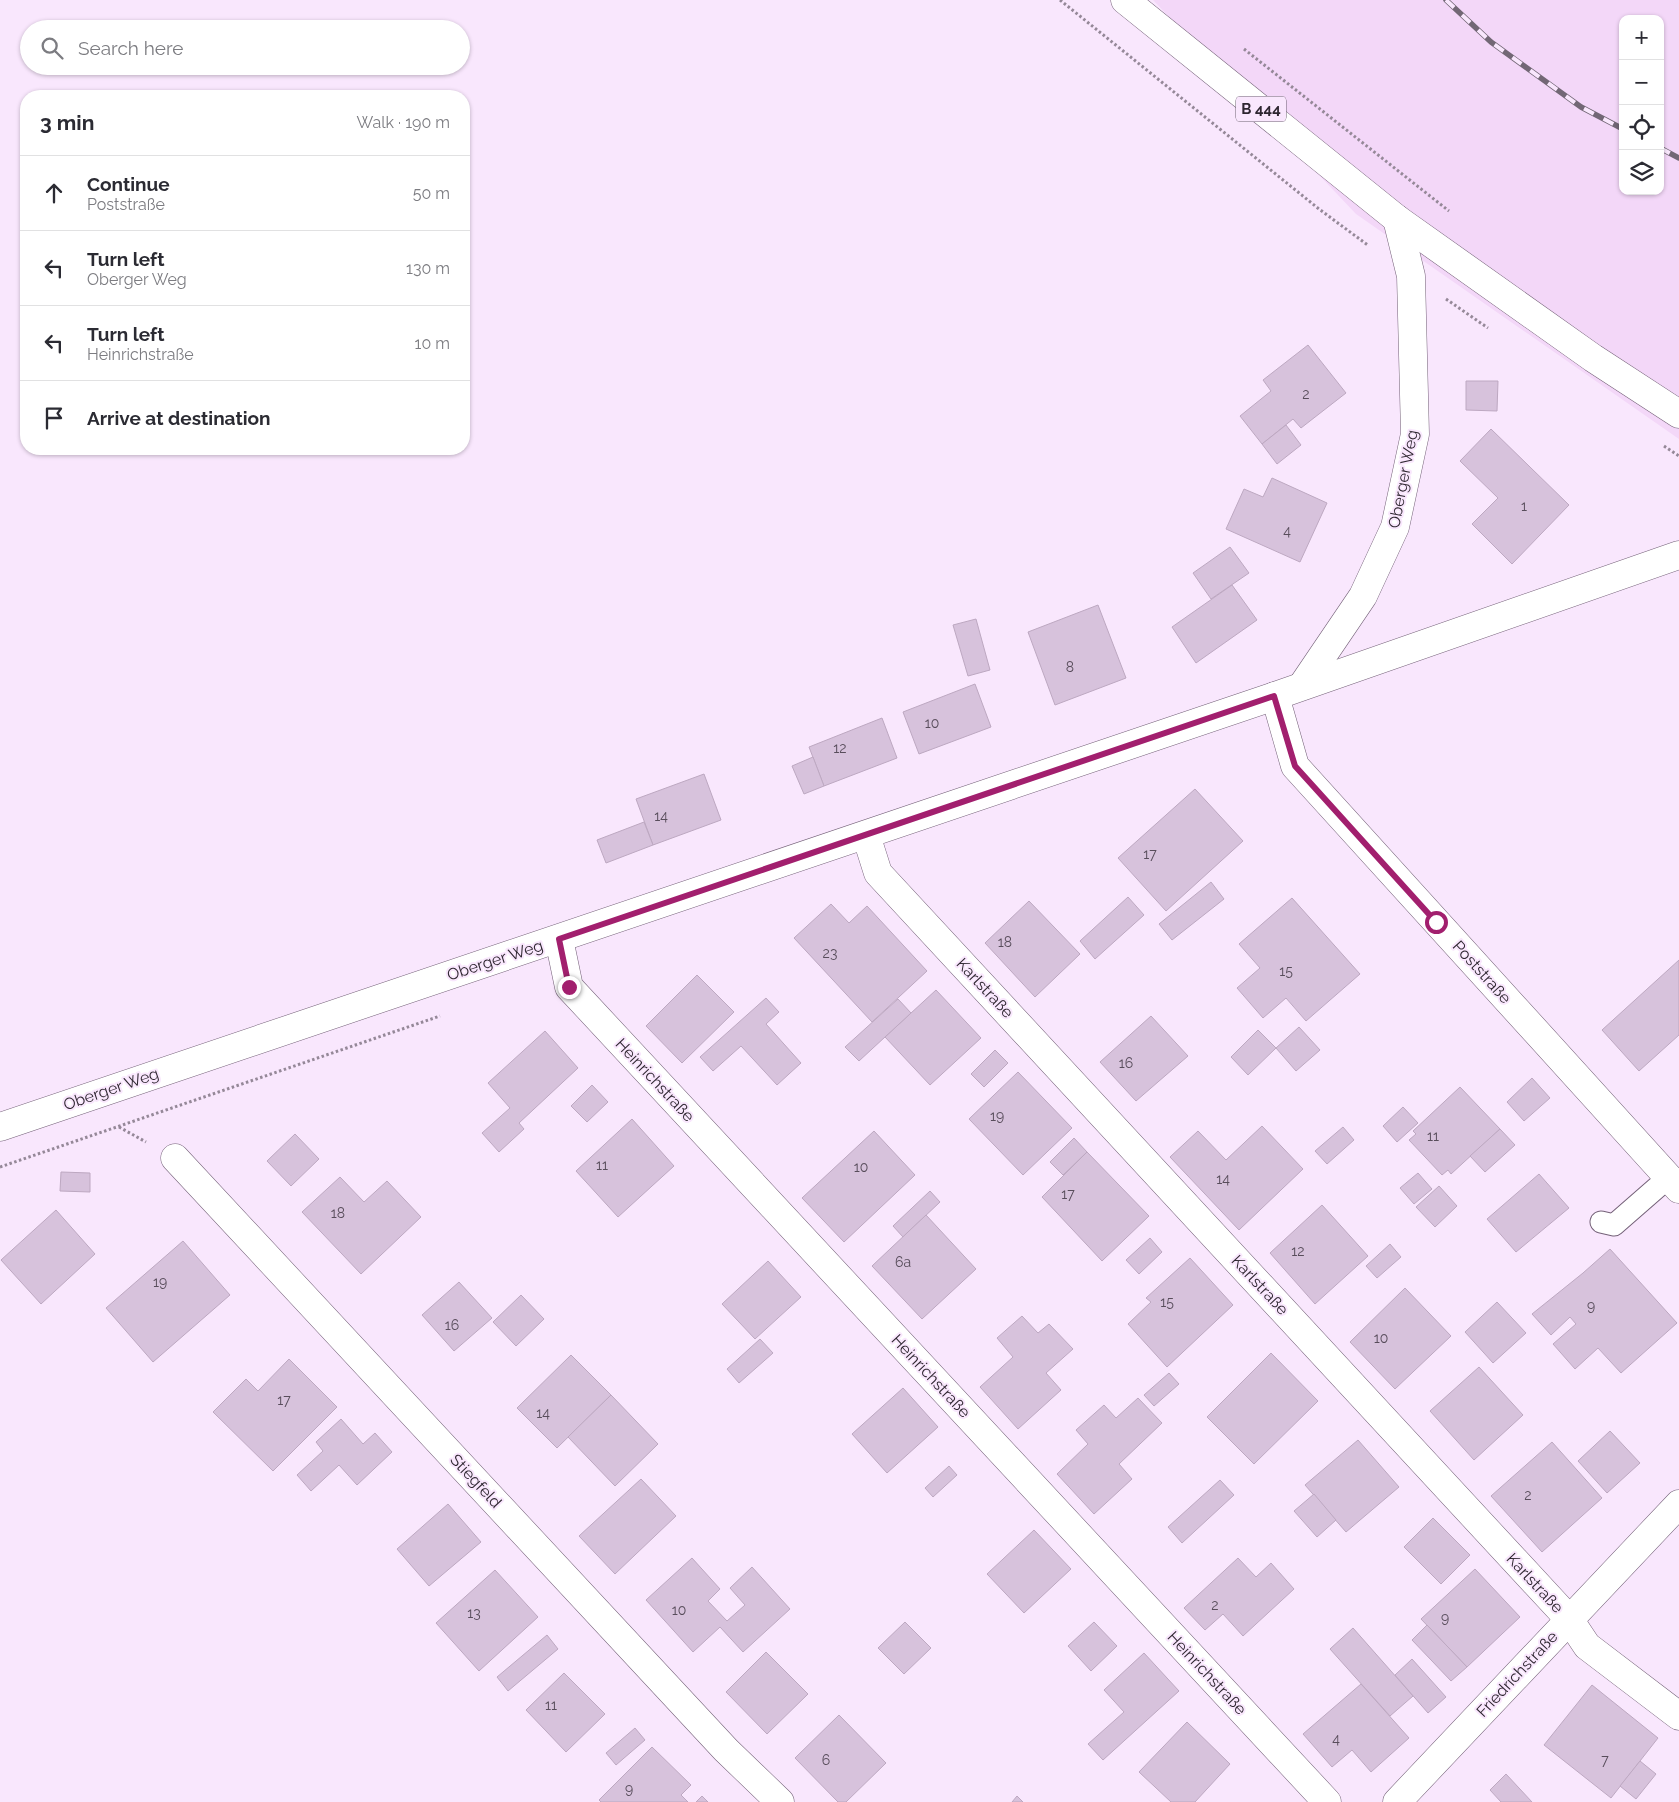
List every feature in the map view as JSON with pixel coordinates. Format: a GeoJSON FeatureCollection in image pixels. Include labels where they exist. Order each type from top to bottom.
{"type":"FeatureCollection","features":[{"type":"Feature","properties":{"kind":"street","name":"B 444"},"geometry":{"type":"LineString","coordinates":[[1125,0],[1397,219],[1593,358],[1679,414]]}},
{"type":"Feature","properties":{"kind":"street","name":"Oberger Weg"},"geometry":{"type":"LineString","coordinates":[[1302,686],[1363,596],[1395,527],[1415,434],[1411,276],[1397,219]]}},
{"type":"Feature","properties":{"kind":"street","name":"Oberger Weg"},"geometry":{"type":"LineString","coordinates":[[0,1127],[1274,696],[1679,555]]}},
{"type":"Feature","properties":{"kind":"street","name":"Poststraße"},"geometry":{"type":"LineString","coordinates":[[1274,696],[1295,766],[1674,1183]]}},
{"type":"Feature","properties":{"kind":"street","name":"Karlstraße"},"geometry":{"type":"LineString","coordinates":[[866,834],[878,873],[1569,1619],[1587,1646],[1679,1716]]}},
{"type":"Feature","properties":{"kind":"street","name":"Heinrichstraße"},"geometry":{"type":"LineString","coordinates":[[559,939],[569,987],[1327,1802]]}},
{"type":"Feature","properties":{"kind":"street","name":"Stiegfeld"},"geometry":{"type":"LineString","coordinates":[[175,1158],[719,1742],[780,1802]]}},
{"type":"Feature","properties":{"kind":"street","name":"Friedrichstraße"},"geometry":{"type":"LineString","coordinates":[[1397,1802],[1679,1504]]}},
{"type":"Feature","properties":{"kind":"lane"},"geometry":{"type":"LineString","coordinates":[[1601,1222],[1614,1225],[1674,1183]]}},
{"type":"Feature","properties":{"kind":"path"},"geometry":{"type":"LineString","coordinates":[[1240,46],[1456,217]]}},
{"type":"Feature","properties":{"kind":"shaded area"},"geometry":{"type":"Polygon","coordinates":[[[1153,0],[1679,0],[1679,439],[1356,214],[1153,0]]]}},
{"type":"Feature","properties":{"kind":"building"},"geometry":{"type":"Polygon","coordinates":[[[1308,345],[1346,393],[1301,428],[1293,419],[1262,444],[1240,416],[1271,391],[1263,380],[1308,345]]]}},
{"type":"Feature","properties":{"kind":"building"},"geometry":{"type":"Polygon","coordinates":[[[1466,381],[1498,381],[1497,411],[1466,410],[1466,381]]]}},
{"type":"Feature","properties":{"kind":"building"},"geometry":{"type":"Polygon","coordinates":[[[1286,425],[1301,445],[1277,464],[1262,444],[1286,425]]]}},
{"type":"Feature","properties":{"kind":"building"},"geometry":{"type":"Polygon","coordinates":[[[1491,429],[1569,505],[1512,564],[1472,524],[1498,498],[1460,461],[1491,429]]]}},
{"type":"Feature","properties":{"kind":"building"},"geometry":{"type":"Polygon","coordinates":[[[1272,478],[1327,503],[1300,562],[1226,529],[1244,489],[1263,497],[1272,478]]]}},
{"type":"Feature","properties":{"kind":"building"},"geometry":{"type":"Polygon","coordinates":[[[1230,547],[1249,573],[1211,599],[1193,573],[1230,547]]]}},
{"type":"Feature","properties":{"kind":"building"},"geometry":{"type":"Polygon","coordinates":[[[1232,585],[1257,620],[1196,663],[1172,627],[1232,585]]]}},
{"type":"Feature","properties":{"kind":"building"},"geometry":{"type":"Polygon","coordinates":[[[1098,605],[1126,678],[1055,705],[1028,632],[1098,605]]]}},
{"type":"Feature","properties":{"kind":"building"},"geometry":{"type":"Polygon","coordinates":[[[976,619],[990,670],[968,676],[953,625],[976,619]]]}},
{"type":"Feature","properties":{"kind":"building"},"geometry":{"type":"Polygon","coordinates":[[[975,684],[991,727],[919,754],[903,712],[975,684]]]}},
{"type":"Feature","properties":{"kind":"building"},"geometry":{"type":"Polygon","coordinates":[[[882,718],[897,758],[824,786],[809,747],[882,718]]]}},
{"type":"Feature","properties":{"kind":"building"},"geometry":{"type":"Polygon","coordinates":[[[813,757],[824,786],[804,794],[792,766],[813,757]]]}},
{"type":"Feature","properties":{"kind":"building"},"geometry":{"type":"Polygon","coordinates":[[[704,774],[721,820],[653,845],[636,799],[704,774]]]}},
{"type":"Feature","properties":{"kind":"building"},"geometry":{"type":"Polygon","coordinates":[[[1195,789],[1243,841],[1166,911],[1118,858],[1195,789]]]}},
{"type":"Feature","properties":{"kind":"building"},"geometry":{"type":"Polygon","coordinates":[[[644,822],[653,845],[606,863],[597,840],[644,822]]]}},
{"type":"Feature","properties":{"kind":"building"},"geometry":{"type":"Polygon","coordinates":[[[1211,882],[1224,899],[1172,940],[1159,924],[1211,882]]]}},
{"type":"Feature","properties":{"kind":"building"},"geometry":{"type":"Polygon","coordinates":[[[1128,897],[1144,915],[1095,959],[1080,941],[1128,897]]]}},
{"type":"Feature","properties":{"kind":"building"},"geometry":{"type":"Polygon","coordinates":[[[1292,898],[1360,974],[1306,1021],[1286,998],[1263,1018],[1237,988],[1260,968],[1239,944],[1292,898]]]}},
{"type":"Feature","properties":{"kind":"building"},"geometry":{"type":"Polygon","coordinates":[[[1029,901],[1080,954],[1035,997],[985,943],[1029,901]]]}},
{"type":"Feature","properties":{"kind":"building"},"geometry":{"type":"Polygon","coordinates":[[[831,904],[849,923],[867,906],[927,971],[872,1022],[794,938],[831,904]]]}},
{"type":"Feature","properties":{"kind":"building"},"geometry":{"type":"Polygon","coordinates":[[[1679,960],[1679,1035],[1639,1071],[1602,1030],[1679,960]]]}},
{"type":"Feature","properties":{"kind":"building"},"geometry":{"type":"Polygon","coordinates":[[[697,975],[734,1012],[682,1063],[646,1026],[697,975]]]}},
{"type":"Feature","properties":{"kind":"building"},"geometry":{"type":"Polygon","coordinates":[[[936,990],[981,1038],[930,1085],[885,1037],[936,990]]]}},
{"type":"Feature","properties":{"kind":"building"},"geometry":{"type":"Polygon","coordinates":[[[766,998],[779,1012],[766,1024],[801,1063],[777,1085],[741,1046],[713,1071],[700,1057],[766,998]]]}},
{"type":"Feature","properties":{"kind":"building"},"geometry":{"type":"Polygon","coordinates":[[[898,999],[911,1013],[859,1061],[845,1047],[898,999]]]}},
{"type":"Feature","properties":{"kind":"building"},"geometry":{"type":"Polygon","coordinates":[[[1151,1016],[1188,1056],[1136,1101],[1100,1062],[1151,1016]]]}},
{"type":"Feature","properties":{"kind":"building"},"geometry":{"type":"Polygon","coordinates":[[[1299,1027],[1320,1050],[1296,1071],[1276,1048],[1299,1027]]]}},
{"type":"Feature","properties":{"kind":"building"},"geometry":{"type":"Polygon","coordinates":[[[1258,1030],[1276,1048],[1248,1075],[1231,1057],[1258,1030]]]}},
{"type":"Feature","properties":{"kind":"building"},"geometry":{"type":"Polygon","coordinates":[[[545,1031],[578,1068],[519,1123],[524,1129],[499,1152],[482,1133],[510,1108],[488,1083],[545,1031]]]}},
{"type":"Feature","properties":{"kind":"building"},"geometry":{"type":"Polygon","coordinates":[[[995,1050],[1008,1063],[984,1087],[971,1074],[995,1050]]]}},
{"type":"Feature","properties":{"kind":"building"},"geometry":{"type":"Polygon","coordinates":[[[1018,1072],[1072,1128],[1023,1175],[969,1119],[1018,1072]]]}},
{"type":"Feature","properties":{"kind":"building"},"geometry":{"type":"Polygon","coordinates":[[[1532,1078],[1550,1098],[1524,1121],[1507,1102],[1532,1078]]]}},
{"type":"Feature","properties":{"kind":"building"},"geometry":{"type":"Polygon","coordinates":[[[592,1085],[608,1102],[587,1122],[571,1106],[592,1085]]]}},
{"type":"Feature","properties":{"kind":"building"},"geometry":{"type":"Polygon","coordinates":[[[1460,1087],[1500,1129],[1451,1174],[1448,1170],[1442,1175],[1409,1140],[1416,1134],[1413,1131],[1460,1087]]]}},
{"type":"Feature","properties":{"kind":"building"},"geometry":{"type":"Polygon","coordinates":[[[1403,1107],[1418,1123],[1397,1142],[1383,1126],[1403,1107]]]}},
{"type":"Feature","properties":{"kind":"building"},"geometry":{"type":"Polygon","coordinates":[[[632,1119],[674,1166],[618,1217],[576,1171],[632,1119]]]}},
{"type":"Feature","properties":{"kind":"building"},"geometry":{"type":"Polygon","coordinates":[[[1262,1126],[1303,1169],[1239,1230],[1170,1157],[1198,1131],[1226,1160],[1262,1126]]]}},
{"type":"Feature","properties":{"kind":"building"},"geometry":{"type":"Polygon","coordinates":[[[1343,1127],[1354,1140],[1327,1164],[1315,1151],[1343,1127]]]}},
{"type":"Feature","properties":{"kind":"building"},"geometry":{"type":"Polygon","coordinates":[[[1500,1129],[1515,1145],[1485,1172],[1470,1156],[1500,1129]]]}},
{"type":"Feature","properties":{"kind":"building"},"geometry":{"type":"Polygon","coordinates":[[[874,1131],[915,1175],[844,1242],[802,1198],[874,1131]]]}},
{"type":"Feature","properties":{"kind":"building"},"geometry":{"type":"Polygon","coordinates":[[[295,1134],[319,1159],[291,1186],[267,1161],[295,1134]]]}},
{"type":"Feature","properties":{"kind":"building"},"geometry":{"type":"Polygon","coordinates":[[[1074,1138],[1087,1152],[1063,1175],[1050,1162],[1074,1138]]]}},
{"type":"Feature","properties":{"kind":"building"},"geometry":{"type":"Polygon","coordinates":[[[1087,1152],[1149,1216],[1102,1261],[1042,1197],[1087,1152]]]}},
{"type":"Feature","properties":{"kind":"building"},"geometry":{"type":"Polygon","coordinates":[[[61,1172],[90,1173],[90,1192],[60,1191],[61,1172]]]}},
{"type":"Feature","properties":{"kind":"building"},"geometry":{"type":"Polygon","coordinates":[[[1418,1173],[1432,1189],[1414,1204],[1400,1188],[1418,1173]]]}},
{"type":"Feature","properties":{"kind":"building"},"geometry":{"type":"Polygon","coordinates":[[[1539,1174],[1569,1208],[1516,1252],[1487,1219],[1539,1174]]]}},
{"type":"Feature","properties":{"kind":"building"},"geometry":{"type":"Polygon","coordinates":[[[340,1177],[364,1202],[387,1181],[421,1217],[361,1274],[302,1212],[340,1177]]]}},
{"type":"Feature","properties":{"kind":"building"},"geometry":{"type":"Polygon","coordinates":[[[1439,1186],[1457,1206],[1435,1227],[1416,1207],[1439,1186]]]}},
{"type":"Feature","properties":{"kind":"building"},"geometry":{"type":"Polygon","coordinates":[[[930,1191],[940,1202],[903,1237],[893,1226],[930,1191]]]}},
{"type":"Feature","properties":{"kind":"building"},"geometry":{"type":"Polygon","coordinates":[[[1322,1205],[1368,1256],[1315,1304],[1270,1253],[1322,1205]]]}},
{"type":"Feature","properties":{"kind":"building"},"geometry":{"type":"Polygon","coordinates":[[[56,1210],[95,1254],[41,1304],[1,1260],[56,1210]]]}},
{"type":"Feature","properties":{"kind":"building"},"geometry":{"type":"Polygon","coordinates":[[[926,1215],[976,1269],[922,1319],[872,1266],[926,1215]]]}},
{"type":"Feature","properties":{"kind":"building"},"geometry":{"type":"Polygon","coordinates":[[[1150,1238],[1162,1252],[1139,1274],[1126,1260],[1150,1238]]]}},
{"type":"Feature","properties":{"kind":"building"},"geometry":{"type":"Polygon","coordinates":[[[183,1241],[230,1295],[153,1362],[106,1308],[183,1241]]]}},
{"type":"Feature","properties":{"kind":"building"},"geometry":{"type":"Polygon","coordinates":[[[1390,1244],[1401,1257],[1377,1278],[1366,1266],[1390,1244]]]}},
{"type":"Feature","properties":{"kind":"building"},"geometry":{"type":"Polygon","coordinates":[[[1610,1249],[1677,1323],[1621,1373],[1598,1348],[1575,1369],[1553,1344],[1576,1324],[1570,1317],[1551,1335],[1532,1314],[1610,1249]]]}},
{"type":"Feature","properties":{"kind":"building"},"geometry":{"type":"Polygon","coordinates":[[[1190,1258],[1233,1305],[1167,1367],[1128,1324],[1151,1302],[1146,1298],[1190,1258]]]}},
{"type":"Feature","properties":{"kind":"building"},"geometry":{"type":"Polygon","coordinates":[[[768,1261],[801,1297],[755,1339],[722,1304],[768,1261]]]}},
{"type":"Feature","properties":{"kind":"building"},"geometry":{"type":"Polygon","coordinates":[[[459,1282],[492,1318],[454,1351],[422,1315],[459,1282]]]}},
{"type":"Feature","properties":{"kind":"building"},"geometry":{"type":"Polygon","coordinates":[[[1405,1288],[1451,1336],[1395,1389],[1350,1342],[1405,1288]]]}},
{"type":"Feature","properties":{"kind":"building"},"geometry":{"type":"Polygon","coordinates":[[[521,1295],[544,1319],[516,1346],[493,1322],[521,1295]]]}},
{"type":"Feature","properties":{"kind":"building"},"geometry":{"type":"Polygon","coordinates":[[[1497,1302],[1526,1333],[1493,1363],[1465,1332],[1497,1302]]]}},
{"type":"Feature","properties":{"kind":"building"},"geometry":{"type":"Polygon","coordinates":[[[1022,1316],[1038,1333],[1049,1324],[1073,1349],[1046,1373],[1061,1390],[1018,1429],[980,1387],[1013,1357],[997,1338],[1022,1316]]]}},
{"type":"Feature","properties":{"kind":"building"},"geometry":{"type":"Polygon","coordinates":[[[760,1339],[773,1353],[739,1383],[727,1369],[760,1339]]]}},
{"type":"Feature","properties":{"kind":"building"},"geometry":{"type":"Polygon","coordinates":[[[1271,1353],[1318,1401],[1254,1464],[1207,1417],[1271,1353]]]}},
{"type":"Feature","properties":{"kind":"building"},"geometry":{"type":"Polygon","coordinates":[[[571,1355],[611,1395],[557,1448],[517,1408],[571,1355]]]}},
{"type":"Feature","properties":{"kind":"building"},"geometry":{"type":"Polygon","coordinates":[[[289,1359],[337,1407],[273,1471],[213,1412],[246,1379],[258,1391],[289,1359]]]}},
{"type":"Feature","properties":{"kind":"building"},"geometry":{"type":"Polygon","coordinates":[[[1479,1367],[1523,1415],[1474,1460],[1430,1411],[1479,1367]]]}},
{"type":"Feature","properties":{"kind":"building"},"geometry":{"type":"Polygon","coordinates":[[[1169,1373],[1179,1384],[1154,1406],[1144,1395],[1169,1373]]]}},
{"type":"Feature","properties":{"kind":"building"},"geometry":{"type":"Polygon","coordinates":[[[903,1388],[938,1427],[887,1473],[852,1434],[903,1388]]]}},
{"type":"Feature","properties":{"kind":"building"},"geometry":{"type":"Polygon","coordinates":[[[611,1395],[658,1444],[615,1486],[568,1437],[611,1395]]]}},
{"type":"Feature","properties":{"kind":"building"},"geometry":{"type":"Polygon","coordinates":[[[1138,1398],[1162,1423],[1119,1464],[1132,1479],[1094,1514],[1057,1474],[1088,1444],[1076,1430],[1104,1405],[1116,1418],[1138,1398]]]}},
{"type":"Feature","properties":{"kind":"building"},"geometry":{"type":"Polygon","coordinates":[[[341,1419],[363,1444],[375,1433],[392,1452],[357,1485],[339,1465],[311,1491],[297,1475],[323,1451],[316,1442],[341,1419]]]}},
{"type":"Feature","properties":{"kind":"building"},"geometry":{"type":"Polygon","coordinates":[[[1610,1431],[1640,1463],[1607,1493],[1578,1461],[1610,1431]]]}},
{"type":"Feature","properties":{"kind":"building"},"geometry":{"type":"Polygon","coordinates":[[[1358,1440],[1399,1487],[1346,1532],[1305,1485],[1358,1440]]]}},
{"type":"Feature","properties":{"kind":"building"},"geometry":{"type":"Polygon","coordinates":[[[1552,1442],[1602,1498],[1542,1552],[1491,1496],[1552,1442]]]}},
{"type":"Feature","properties":{"kind":"building"},"geometry":{"type":"Polygon","coordinates":[[[949,1466],[957,1475],[933,1497],[925,1488],[949,1466]]]}},
{"type":"Feature","properties":{"kind":"building"},"geometry":{"type":"Polygon","coordinates":[[[641,1479],[676,1516],[615,1574],[579,1536],[641,1479]]]}},
{"type":"Feature","properties":{"kind":"building"},"geometry":{"type":"Polygon","coordinates":[[[1220,1480],[1234,1495],[1182,1543],[1168,1527],[1220,1480]]]}},
{"type":"Feature","properties":{"kind":"building"},"geometry":{"type":"Polygon","coordinates":[[[1314,1494],[1336,1520],[1317,1537],[1294,1511],[1314,1494]]]}},
{"type":"Feature","properties":{"kind":"building"},"geometry":{"type":"Polygon","coordinates":[[[448,1504],[481,1542],[429,1586],[397,1549],[448,1504]]]}},
{"type":"Feature","properties":{"kind":"building"},"geometry":{"type":"Polygon","coordinates":[[[1433,1518],[1470,1555],[1441,1584],[1404,1547],[1433,1518]]]}},
{"type":"Feature","properties":{"kind":"building"},"geometry":{"type":"Polygon","coordinates":[[[1034,1530],[1071,1569],[1024,1613],[987,1574],[1034,1530]]]}},
{"type":"Feature","properties":{"kind":"building"},"geometry":{"type":"Polygon","coordinates":[[[692,1558],[720,1589],[708,1601],[727,1621],[745,1605],[730,1588],[752,1567],[790,1609],[743,1652],[720,1627],[693,1652],[646,1600],[692,1558]]]}},
{"type":"Feature","properties":{"kind":"building"},"geometry":{"type":"Polygon","coordinates":[[[1238,1558],[1256,1577],[1271,1563],[1294,1589],[1243,1636],[1223,1614],[1205,1630],[1184,1608],[1238,1558]]]}},
{"type":"Feature","properties":{"kind":"building"},"geometry":{"type":"Polygon","coordinates":[[[1475,1569],[1520,1617],[1467,1667],[1421,1619],[1475,1569]]]}},
{"type":"Feature","properties":{"kind":"building"},"geometry":{"type":"Polygon","coordinates":[[[495,1570],[538,1617],[479,1671],[436,1623],[495,1570]]]}},
{"type":"Feature","properties":{"kind":"building"},"geometry":{"type":"Polygon","coordinates":[[[905,1622],[931,1648],[904,1674],[878,1648],[905,1622]]]}},
{"type":"Feature","properties":{"kind":"building"},"geometry":{"type":"Polygon","coordinates":[[[1094,1622],[1117,1646],[1091,1671],[1068,1646],[1094,1622]]]}},
{"type":"Feature","properties":{"kind":"building"},"geometry":{"type":"Polygon","coordinates":[[[1427,1625],[1467,1667],[1451,1681],[1412,1640],[1427,1625]]]}},
{"type":"Feature","properties":{"kind":"building"},"geometry":{"type":"Polygon","coordinates":[[[1353,1628],[1413,1696],[1390,1716],[1330,1649],[1353,1628]]]}},
{"type":"Feature","properties":{"kind":"building"},"geometry":{"type":"Polygon","coordinates":[[[547,1635],[558,1649],[508,1691],[497,1677],[547,1635]]]}},
{"type":"Feature","properties":{"kind":"building"},"geometry":{"type":"Polygon","coordinates":[[[766,1652],[808,1694],[767,1734],[726,1692],[766,1652]]]}},
{"type":"Feature","properties":{"kind":"building"},"geometry":{"type":"Polygon","coordinates":[[[1144,1653],[1179,1691],[1103,1760],[1088,1744],[1124,1712],[1104,1690],[1144,1653]]]}},
{"type":"Feature","properties":{"kind":"building"},"geometry":{"type":"Polygon","coordinates":[[[1412,1659],[1446,1697],[1428,1713],[1395,1675],[1412,1659]]]}},
{"type":"Feature","properties":{"kind":"building"},"geometry":{"type":"Polygon","coordinates":[[[564,1673],[605,1714],[566,1752],[526,1710],[564,1673]]]}},
{"type":"Feature","properties":{"kind":"building"},"geometry":{"type":"Polygon","coordinates":[[[1361,1684],[1409,1738],[1371,1772],[1352,1750],[1332,1767],[1303,1734],[1361,1684]]]}},
{"type":"Feature","properties":{"kind":"building"},"geometry":{"type":"Polygon","coordinates":[[[1592,1685],[1658,1738],[1611,1798],[1544,1745],[1592,1685]]]}},
{"type":"Feature","properties":{"kind":"building"},"geometry":{"type":"Polygon","coordinates":[[[839,1715],[886,1763],[846,1802],[838,1802],[795,1758],[839,1715]]]}},
{"type":"Feature","properties":{"kind":"building"},"geometry":{"type":"Polygon","coordinates":[[[1187,1722],[1230,1764],[1195,1802],[1171,1802],[1139,1772],[1187,1722]]]}},
{"type":"Feature","properties":{"kind":"building"},"geometry":{"type":"Polygon","coordinates":[[[635,1728],[645,1740],[616,1765],[606,1753],[635,1728]]]}},
{"type":"Feature","properties":{"kind":"building"},"geometry":{"type":"Polygon","coordinates":[[[652,1747],[691,1785],[681,1795],[688,1802],[601,1802],[599,1800],[652,1747]]]}},
{"type":"Feature","properties":{"kind":"building"},"geometry":{"type":"Polygon","coordinates":[[[1640,1761],[1656,1774],[1636,1799],[1620,1786],[1640,1761]]]}},
{"type":"Feature","properties":{"kind":"building"},"geometry":{"type":"Polygon","coordinates":[[[1506,1774],[1532,1802],[1501,1802],[1490,1790],[1506,1774]]]}},
{"type":"Feature","properties":{"kind":"building"},"geometry":{"type":"Polygon","coordinates":[[[702,1796],[708,1802],[696,1802],[702,1796]]]}},
{"type":"Feature","properties":{"kind":"building"},"geometry":{"type":"Polygon","coordinates":[[[1017,1796],[1023,1802],[1012,1802],[1017,1796]]]}},
{"type":"Feature","properties":{"kind":"railway"},"geometry":{"type":"LineString","coordinates":[[1446,0],[1491,42],[1581,107],[1619,127]]}},
{"type":"Feature","properties":{"kind":"railway"},"geometry":{"type":"LineString","coordinates":[[1664,150],[1679,158]]}},
{"type":"Feature","properties":{"kind":"route"},"geometry":{"type":"LineString","coordinates":[[569,987],[559,939],[1274,696],[1295,766],[1436,922]]}}]}
